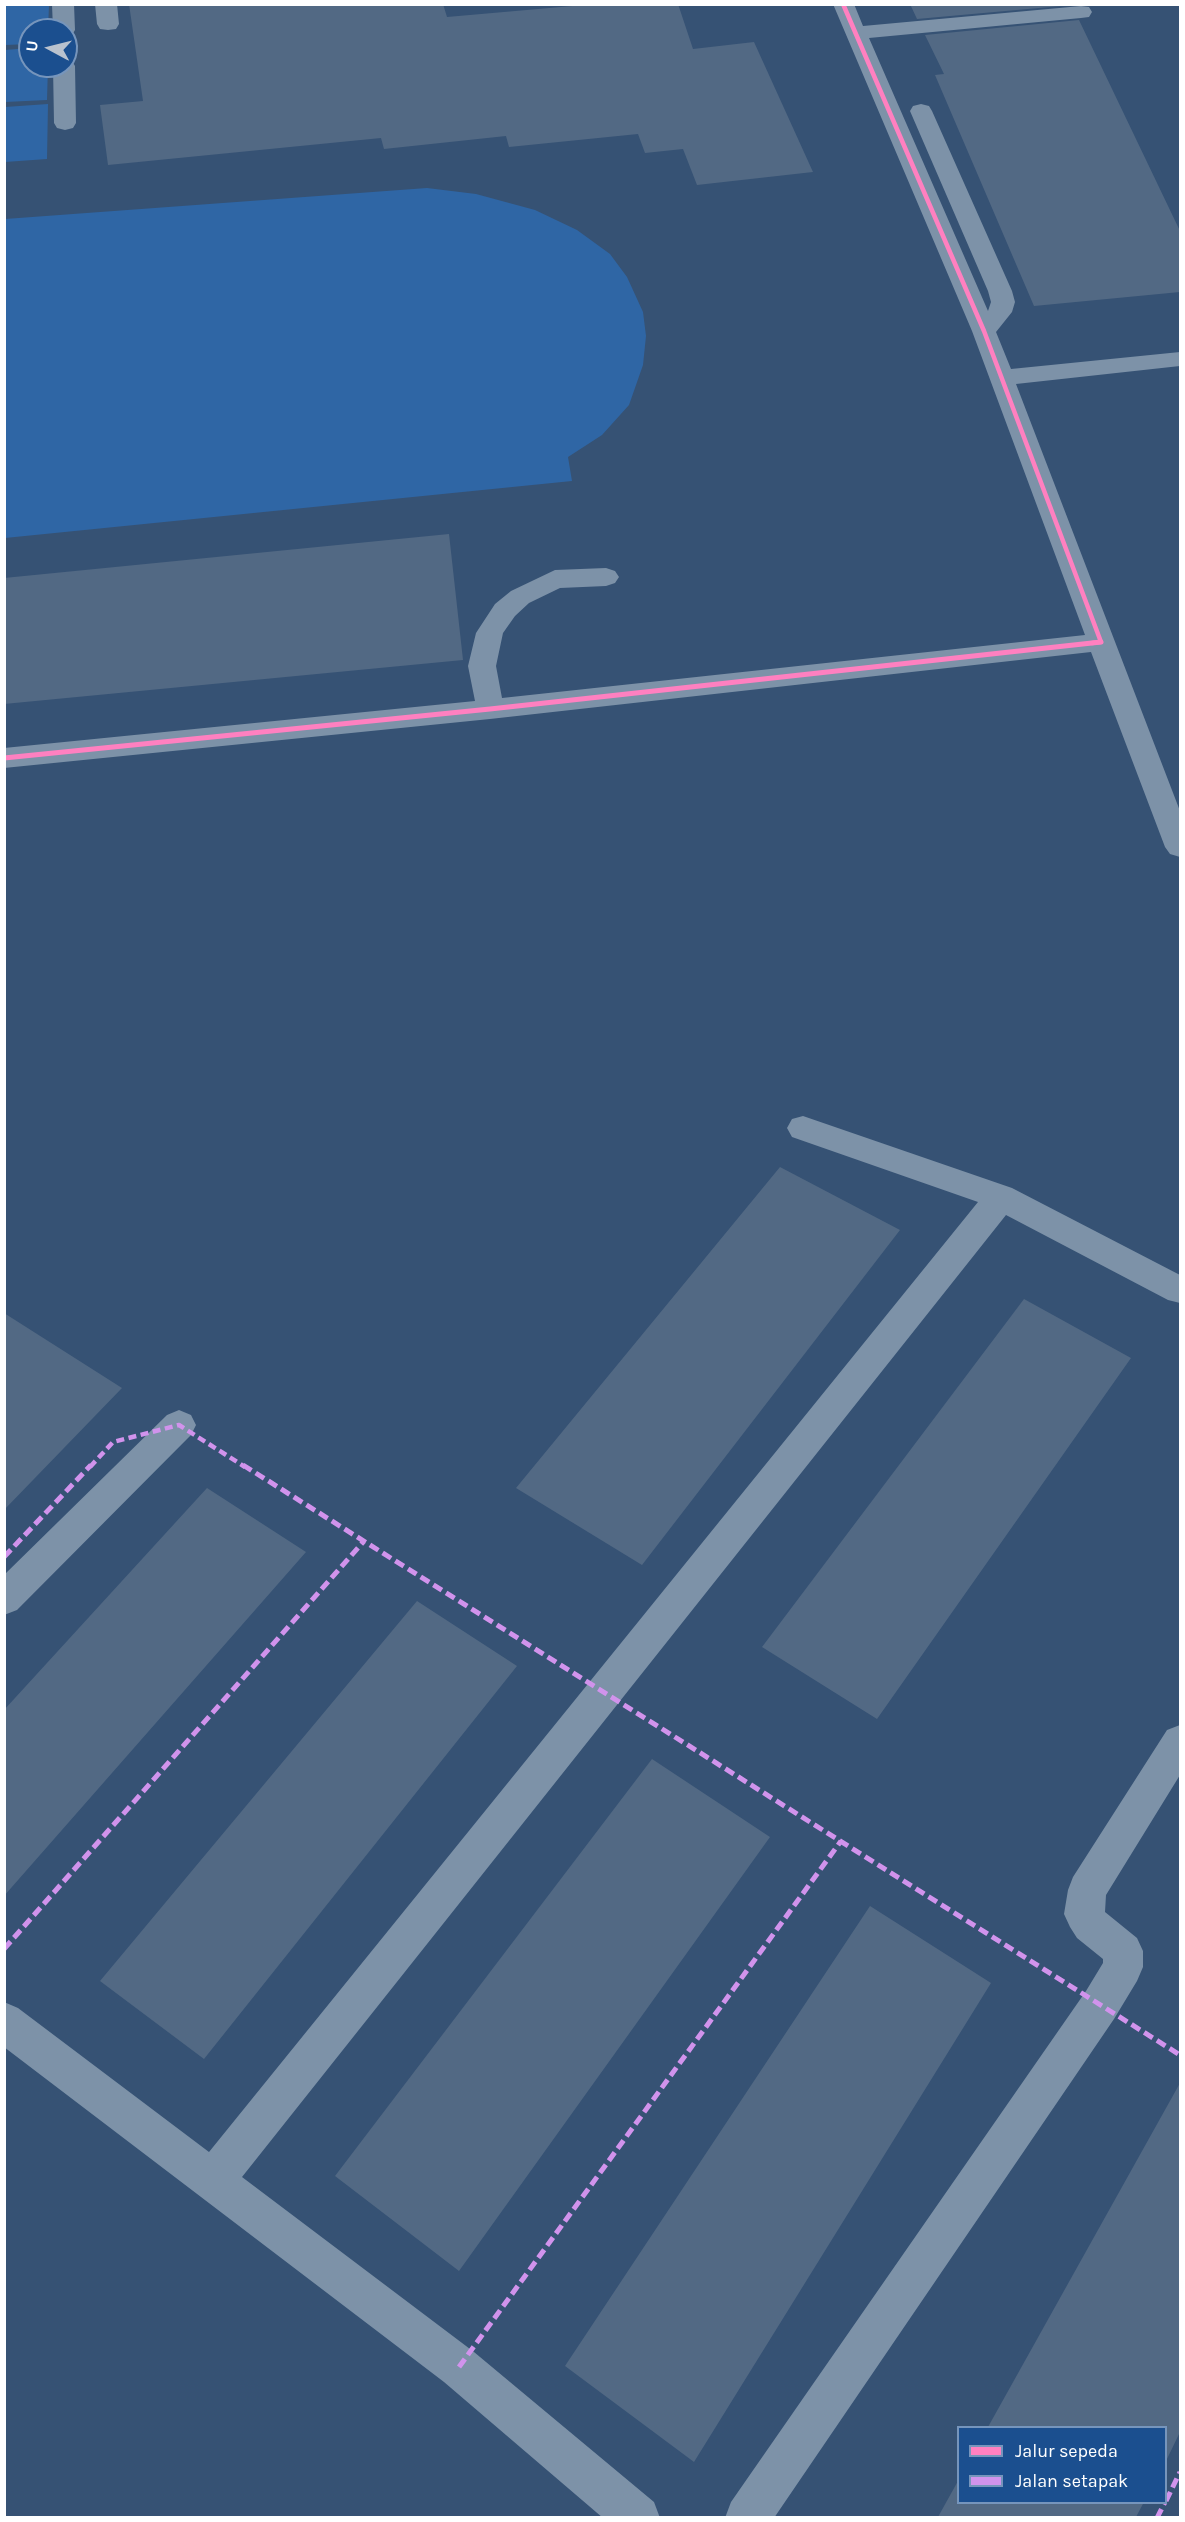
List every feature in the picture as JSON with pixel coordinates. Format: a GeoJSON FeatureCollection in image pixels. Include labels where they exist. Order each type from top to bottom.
{"type":"FeatureCollection","features":[{"type":"Feature","properties":{"kind":"street"},"geometry":{"type":"LineString","coordinates":[[843,4],[984,331],[1180,847]]}},
{"type":"Feature","properties":{"kind":"street"},"geometry":{"type":"LineString","coordinates":[[856,33],[1081,12]]}},
{"type":"Feature","properties":{"kind":"street"},"geometry":{"type":"LineString","coordinates":[[64,78],[65,123]]}},
{"type":"Feature","properties":{"kind":"street"},"geometry":{"type":"LineString","coordinates":[[921,111],[1000,291],[1003,302],[1000,312],[984,331]]}},
{"type":"Feature","properties":{"kind":"street"},"geometry":{"type":"LineString","coordinates":[[1000,378],[1180,359]]}},
{"type":"Feature","properties":{"kind":"street"},"geometry":{"type":"LineString","coordinates":[[490,709],[482,666],[490,633],[505,610],[520,597],[555,579],[606,577]]}},
{"type":"Feature","properties":{"kind":"street"},"geometry":{"type":"LineString","coordinates":[[4,758],[490,709],[1101,642]]}},
{"type":"Feature","properties":{"kind":"street"},"geometry":{"type":"LineString","coordinates":[[803,1128],[1001,1197],[1180,1290]]}},
{"type":"Feature","properties":{"kind":"street"},"geometry":{"type":"LineString","coordinates":[[214,2180],[1001,1197]]}},
{"type":"Feature","properties":{"kind":"street"},"geometry":{"type":"LineString","coordinates":[[4,1599],[178,1425]]}},
{"type":"Feature","properties":{"kind":"street"},"geometry":{"type":"LineString","coordinates":[[747,2517],[1100,2005],[1123,1967],[1123,1952],[1111,1939],[1091,1925],[1084,1914],[1087,1890],[1180,1742]]}},
{"type":"Feature","properties":{"kind":"street"},"geometry":{"type":"LineString","coordinates":[[4,2022],[459,2367],[638,2517]]}},
{"type":"Feature","properties":{"kind":"shaded area"},"geometry":{"type":"Polygon","coordinates":[[[5,4],[49,5],[48,18],[18,18],[18,44],[5,45],[5,4]]]}},
{"type":"Feature","properties":{"kind":"shaded area"},"geometry":{"type":"Polygon","coordinates":[[[18,49],[18,78],[48,78],[47,100],[5,102],[5,50],[18,49]]]}},
{"type":"Feature","properties":{"kind":"shaded area"},"geometry":{"type":"Polygon","coordinates":[[[48,104],[47,159],[5,162],[5,107],[48,104]]]}},
{"type":"Feature","properties":{"kind":"shaded area"},"geometry":{"type":"Polygon","coordinates":[[[427,188],[476,194],[535,210],[577,230],[610,254],[627,277],[643,312],[646,336],[643,365],[629,405],[602,435],[568,457],[572,481],[5,538],[5,219],[427,188]]]}},
{"type":"Feature","properties":{"kind":"building"},"geometry":{"type":"Polygon","coordinates":[[[129,4],[443,4],[447,17],[595,4],[678,4],[693,49],[754,42],[813,172],[697,185],[683,149],[645,153],[638,134],[509,147],[506,136],[384,149],[381,138],[108,165],[100,105],[143,101],[129,4]]]}},
{"type":"Feature","properties":{"kind":"building"},"geometry":{"type":"Polygon","coordinates":[[[910,4],[1072,4],[1072,5],[917,19],[910,4]]]}},
{"type":"Feature","properties":{"kind":"building"},"geometry":{"type":"Polygon","coordinates":[[[1079,20],[1180,231],[1180,292],[1034,306],[935,75],[944,74],[925,35],[1079,20]]]}},
{"type":"Feature","properties":{"kind":"building"},"geometry":{"type":"Polygon","coordinates":[[[449,534],[463,660],[4,704],[4,578],[449,534]]]}},
{"type":"Feature","properties":{"kind":"building"},"geometry":{"type":"Polygon","coordinates":[[[780,1167],[900,1230],[642,1565],[516,1488],[780,1167]]]}},
{"type":"Feature","properties":{"kind":"building"},"geometry":{"type":"Polygon","coordinates":[[[1024,1299],[1131,1358],[877,1719],[762,1647],[1024,1299]]]}},
{"type":"Feature","properties":{"kind":"building"},"geometry":{"type":"Polygon","coordinates":[[[4,1313],[122,1388],[4,1510],[4,1313]]]}},
{"type":"Feature","properties":{"kind":"building"},"geometry":{"type":"Polygon","coordinates":[[[207,1488],[306,1552],[4,1896],[4,1710],[207,1488]]]}},
{"type":"Feature","properties":{"kind":"building"},"geometry":{"type":"Polygon","coordinates":[[[417,1601],[517,1666],[204,2059],[100,1981],[417,1601]]]}},
{"type":"Feature","properties":{"kind":"building"},"geometry":{"type":"Polygon","coordinates":[[[652,1759],[770,1837],[459,2271],[335,2176],[652,1759]]]}},
{"type":"Feature","properties":{"kind":"building"},"geometry":{"type":"Polygon","coordinates":[[[870,1906],[991,1983],[694,2462],[565,2366],[870,1906]]]}},
{"type":"Feature","properties":{"kind":"building"},"geometry":{"type":"Polygon","coordinates":[[[1180,2083],[1180,2432],[1167,2459],[1167,2426],[989,2426],[1180,2083]]]}},
{"type":"Feature","properties":{"kind":"building"},"geometry":{"type":"Polygon","coordinates":[[[957,2483],[957,2504],[1143,2504],[1136,2517],[938,2517],[957,2483]]]}},
{"type":"Feature","properties":{"kind":"marked path"},"geometry":{"type":"LineString","coordinates":[[4,1557],[113,1442],[179,1425],[1180,2055]]}},
{"type":"Feature","properties":{"kind":"marked path"},"geometry":{"type":"LineString","coordinates":[[4,1949],[364,1541]]}},
{"type":"Feature","properties":{"kind":"marked path"},"geometry":{"type":"LineString","coordinates":[[459,2367],[841,1841]]}},
{"type":"Feature","properties":{"kind":"marked path"},"geometry":{"type":"LineString","coordinates":[[1167,2499],[1180,2472]]}},
{"type":"Feature","properties":{"kind":"marked path"},"geometry":{"type":"LineString","coordinates":[[1157,2518],[1164,2504]]}},
{"type":"Feature","properties":{"kind":"cycle path"},"geometry":{"type":"LineString","coordinates":[[4,758],[490,709],[1101,642],[984,331],[843,4]]}}]}
